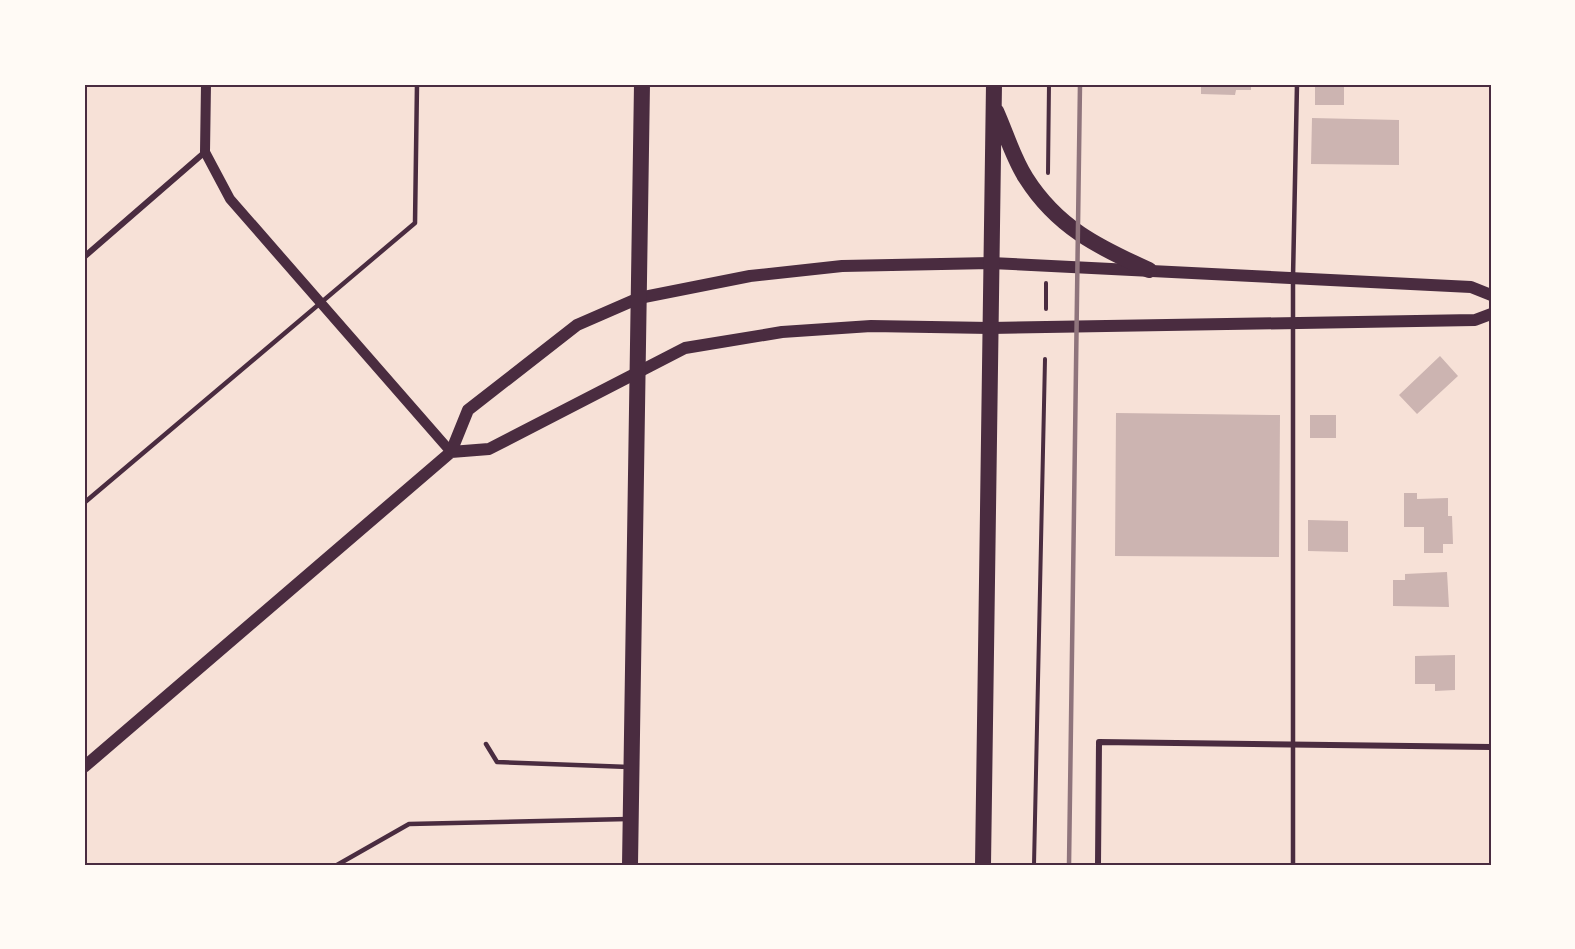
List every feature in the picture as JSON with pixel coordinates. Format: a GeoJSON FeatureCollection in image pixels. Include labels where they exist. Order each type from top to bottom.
{"type":"FeatureCollection","features":[{"type":"Feature","properties":{"kind":"highway"},"geometry":{"type":"LineString","coordinates":[[630,865],[642,84]]}},
{"type":"Feature","properties":{"kind":"highway"},"geometry":{"type":"LineString","coordinates":[[983,865],[993,84]]}},
{"type":"Feature","properties":{"kind":"highway"},"geometry":{"type":"LineString","coordinates":[[993,105],[1025,177],[1047,207],[1078,235],[1096,246],[1149,270]]}},
{"type":"Feature","properties":{"kind":"main road"},"geometry":{"type":"LineString","coordinates":[[84,767],[451,452],[468,410],[577,326],[639,298],[797,269],[991,263],[1471,287],[1491,295]]}},
{"type":"Feature","properties":{"kind":"main road"},"geometry":{"type":"LineString","coordinates":[[451,452],[489,449],[685,348],[782,332],[872,326],[990,328],[1293,321],[1475,320],[1491,314]]}},
{"type":"Feature","properties":{"kind":"street"},"geometry":{"type":"LineString","coordinates":[[206,84],[205,152],[230,199],[451,452]]}},
{"type":"Feature","properties":{"kind":"street"},"geometry":{"type":"LineString","coordinates":[[84,257],[205,152]]}},
{"type":"Feature","properties":{"kind":"street"},"geometry":{"type":"LineString","coordinates":[[1098,865],[1099,742],[1491,747]]}},
{"type":"Feature","properties":{"kind":"lane"},"geometry":{"type":"LineString","coordinates":[[84,503],[415,223],[417,84]]}},
{"type":"Feature","properties":{"kind":"lane"},"geometry":{"type":"LineString","coordinates":[[1293,865],[1293,277],[1297,84]]}},
{"type":"Feature","properties":{"kind":"lane"},"geometry":{"type":"LineString","coordinates":[[486,744],[497,762],[632,767]]}},
{"type":"Feature","properties":{"kind":"lane"},"geometry":{"type":"LineString","coordinates":[[338,865],[409,825],[631,819]]}},
{"type":"Feature","properties":{"kind":"path"},"geometry":{"type":"LineString","coordinates":[[1048,175],[1049,84]]}},
{"type":"Feature","properties":{"kind":"path"},"geometry":{"type":"LineString","coordinates":[[1046,279],[1046,312]]}},
{"type":"Feature","properties":{"kind":"path"},"geometry":{"type":"LineString","coordinates":[[1034,865],[1045,359]]}},
{"type":"Feature","properties":{"kind":"building"},"geometry":{"type":"Polygon","coordinates":[[[1201,84],[1251,84],[1251,90],[1236,90],[1235,95],[1201,94],[1201,84]]]}},
{"type":"Feature","properties":{"kind":"building"},"geometry":{"type":"Polygon","coordinates":[[[1315,84],[1344,84],[1344,105],[1315,105],[1315,84]]]}},
{"type":"Feature","properties":{"kind":"building"},"geometry":{"type":"Polygon","coordinates":[[[1312,118],[1399,120],[1399,165],[1311,164],[1312,118]]]}},
{"type":"Feature","properties":{"kind":"building"},"geometry":{"type":"Polygon","coordinates":[[[1440,356],[1458,376],[1417,414],[1399,395],[1440,356]]]}},
{"type":"Feature","properties":{"kind":"building"},"geometry":{"type":"Polygon","coordinates":[[[1116,413],[1280,415],[1279,557],[1115,556],[1116,413]]]}},
{"type":"Feature","properties":{"kind":"building"},"geometry":{"type":"Polygon","coordinates":[[[1310,415],[1336,415],[1336,438],[1310,438],[1310,415]]]}},
{"type":"Feature","properties":{"kind":"building"},"geometry":{"type":"Polygon","coordinates":[[[1404,493],[1417,493],[1417,499],[1448,498],[1448,516],[1452,516],[1453,544],[1443,544],[1443,553],[1424,553],[1424,527],[1404,527],[1404,493]]]}},
{"type":"Feature","properties":{"kind":"building"},"geometry":{"type":"Polygon","coordinates":[[[1308,520],[1348,521],[1348,552],[1308,551],[1308,520]]]}},
{"type":"Feature","properties":{"kind":"building"},"geometry":{"type":"Polygon","coordinates":[[[1447,572],[1449,607],[1393,606],[1393,580],[1405,580],[1405,574],[1447,572]]]}},
{"type":"Feature","properties":{"kind":"building"},"geometry":{"type":"Polygon","coordinates":[[[1455,655],[1455,690],[1435,691],[1435,684],[1415,684],[1415,656],[1455,655]]]}},
{"type":"Feature","properties":{"kind":"railway"},"geometry":{"type":"LineString","coordinates":[[1069,865],[1080,84]]}}]}
